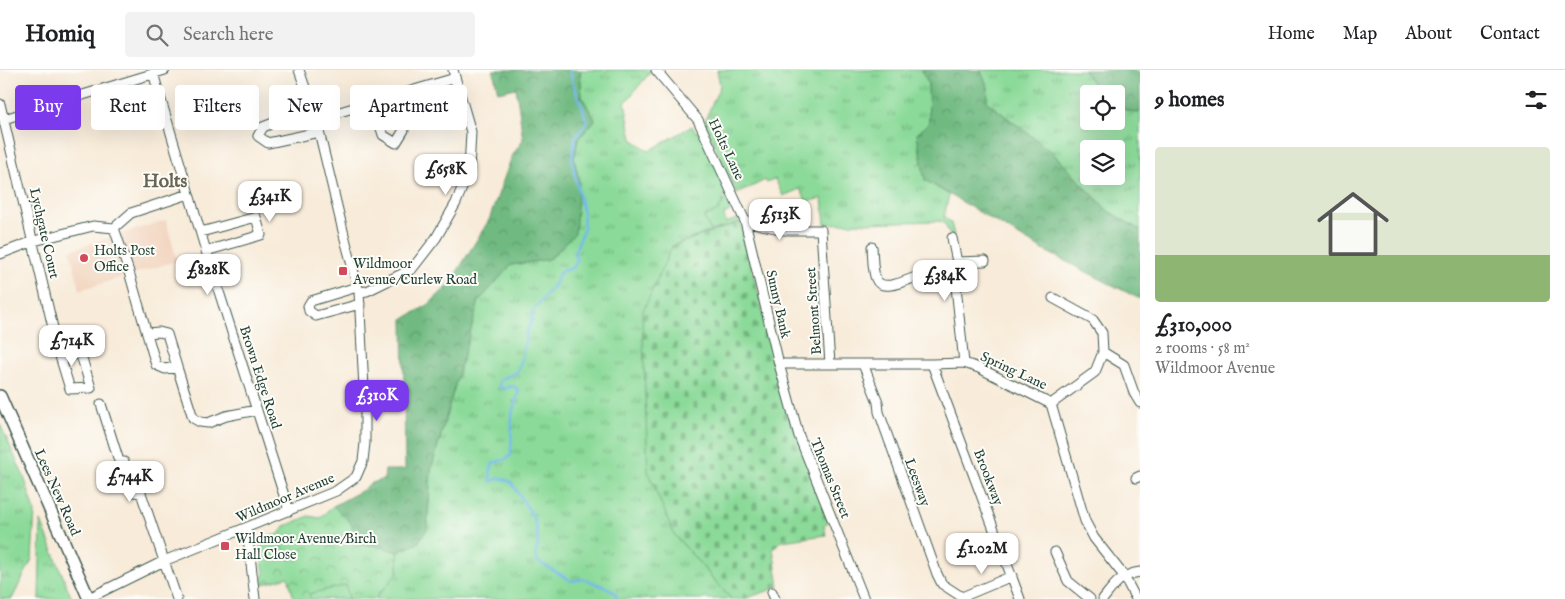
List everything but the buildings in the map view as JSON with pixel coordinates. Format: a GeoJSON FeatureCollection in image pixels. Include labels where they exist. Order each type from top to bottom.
{"type":"FeatureCollection","features":[{"type":"Feature","properties":{"kind":"street"},"geometry":{"type":"LineString","coordinates":[[4,119],[165,70]]}},
{"type":"Feature","properties":{"kind":"street","name":"Wildmoor Avenue"},"geometry":{"type":"LineString","coordinates":[[299,70],[304,85]]}},
{"type":"Feature","properties":{"kind":"street","name":"Holts Lane"},"geometry":{"type":"LineString","coordinates":[[656,70],[698,120],[745,221]]}},
{"type":"Feature","properties":{"kind":"street","name":"Brown Edge Road"},"geometry":{"type":"LineString","coordinates":[[153,73],[206,251],[289,511]]}},
{"type":"Feature","properties":{"kind":"street"},"geometry":{"type":"LineString","coordinates":[[360,304],[316,316],[309,311],[308,306],[311,301],[358,289],[367,291],[412,269],[436,238],[456,203],[469,170],[471,132],[454,74],[424,85]]}},
{"type":"Feature","properties":{"kind":"street","name":"Lychgate Court"},"geometry":{"type":"LineString","coordinates":[[0,104],[59,353],[70,389],[90,388],[82,355],[59,353]]}},
{"type":"Feature","properties":{"kind":"street"},"geometry":{"type":"LineString","coordinates":[[269,125],[263,127],[258,136],[268,142],[319,132]]}},
{"type":"Feature","properties":{"kind":"street"},"geometry":{"type":"LineString","coordinates":[[381,130],[383,135],[396,142],[404,130]]}},
{"type":"Feature","properties":{"kind":"street","name":"Wildmoor Avenue"},"geometry":{"type":"LineString","coordinates":[[89,598],[164,561],[247,529],[346,486],[356,477],[360,470],[365,442],[365,425],[360,304],[358,289],[319,132]]}},
{"type":"Feature","properties":{"kind":"street"},"geometry":{"type":"LineString","coordinates":[[0,254],[34,241],[93,226],[114,228],[131,213],[189,194]]}},
{"type":"Feature","properties":{"kind":"street"},"geometry":{"type":"LineString","coordinates":[[201,232],[256,217],[261,236],[206,251]]}},
{"type":"Feature","properties":{"kind":"street","name":"Belmont Street"},"geometry":{"type":"LineString","coordinates":[[745,221],[784,230],[821,230],[830,364]]}},
{"type":"Feature","properties":{"kind":"street","name":"Sunny Bank"},"geometry":{"type":"LineString","coordinates":[[745,221],[779,364]]}},
{"type":"Feature","properties":{"kind":"street"},"geometry":{"type":"LineString","coordinates":[[114,228],[148,333],[156,365],[165,369],[177,368]]}},
{"type":"Feature","properties":{"kind":"street"},"geometry":{"type":"LineString","coordinates":[[952,238],[956,262],[955,277],[964,363]]}},
{"type":"Feature","properties":{"kind":"street"},"geometry":{"type":"LineString","coordinates":[[872,247],[876,279],[879,283],[897,284],[919,276],[955,277]]}},
{"type":"Feature","properties":{"kind":"street"},"geometry":{"type":"LineString","coordinates":[[956,262],[985,261]]}},
{"type":"Feature","properties":{"kind":"street"},"geometry":{"type":"LineString","coordinates":[[1051,404],[1094,372],[1102,352],[1102,333],[1093,320],[1053,298]]}},
{"type":"Feature","properties":{"kind":"street"},"geometry":{"type":"LineString","coordinates":[[148,333],[159,332],[167,334],[193,418],[200,422],[208,423],[226,416],[257,410]]}},
{"type":"Feature","properties":{"kind":"street"},"geometry":{"type":"LineString","coordinates":[[1102,352],[1124,365],[1134,394],[1140,403]]}},
{"type":"Feature","properties":{"kind":"street","name":"Spring Lane"},"geometry":{"type":"LineString","coordinates":[[779,364],[964,363],[979,368],[1051,404],[1085,521],[1094,538],[1124,576],[1136,599]]}},
{"type":"Feature","properties":{"kind":"street","name":"Thomas Street"},"geometry":{"type":"LineString","coordinates":[[779,364],[799,436],[864,599]]}},
{"type":"Feature","properties":{"kind":"street","name":"Leesway"},"geometry":{"type":"LineString","coordinates":[[863,364],[878,402],[879,412],[937,574],[942,584],[961,598]]}},
{"type":"Feature","properties":{"kind":"street","name":"Brookway"},"geometry":{"type":"LineString","coordinates":[[932,364],[1020,599]]}},
{"type":"Feature","properties":{"kind":"street","name":"Lees New Road"},"geometry":{"type":"LineString","coordinates":[[0,396],[89,598]]}},
{"type":"Feature","properties":{"kind":"street"},"geometry":{"type":"LineString","coordinates":[[101,404],[118,461],[124,462],[134,492],[141,493],[177,599]]}},
{"type":"Feature","properties":{"kind":"street"},"geometry":{"type":"LineString","coordinates":[[247,529],[255,599]]}},
{"type":"Feature","properties":{"kind":"street"},"geometry":{"type":"LineString","coordinates":[[1055,552],[1068,581],[1090,599]]}},
{"type":"Feature","properties":{"kind":"street"},"geometry":{"type":"LineString","coordinates":[[1104,599],[1124,576],[1140,572]]}},
{"type":"Feature","properties":{"kind":"street"},"geometry":{"type":"LineString","coordinates":[[961,598],[1012,576]]}},
{"type":"Feature","properties":{"kind":"shaded area"},"geometry":{"type":"Polygon","coordinates":[[[166,220],[177,261],[80,290],[70,250],[166,220]]]}},
{"type":"Feature","properties":{"kind":"green space"},"geometry":{"type":"Polygon","coordinates":[[[493,70],[580,70],[582,97],[595,120],[578,139],[574,159],[579,182],[575,233],[552,257],[545,260],[511,265],[479,301],[431,470],[427,529],[418,543],[398,552],[373,545],[360,545],[333,506],[363,490],[369,484],[384,479],[385,470],[405,470],[403,319],[428,305],[449,285],[489,220],[512,156],[523,140],[516,88],[498,92],[493,70]]]}},
{"type":"Feature","properties":{"kind":"green space"},"geometry":{"type":"Polygon","coordinates":[[[580,70],[652,70],[625,103],[632,139],[649,151],[692,126],[696,132],[703,133],[729,193],[723,197],[724,200],[718,211],[704,217],[711,231],[672,246],[674,534],[731,599],[375,599],[398,572],[398,552],[418,543],[427,529],[431,470],[479,300],[511,265],[545,260],[552,257],[579,182],[574,159],[578,139],[595,120],[582,97],[580,70]]]}},
{"type":"Feature","properties":{"kind":"green space"},"geometry":{"type":"Polygon","coordinates":[[[717,70],[922,70],[928,83],[929,124],[917,134],[925,180],[949,195],[944,217],[951,223],[954,235],[950,236],[945,224],[939,221],[825,224],[822,198],[807,202],[800,189],[783,196],[775,179],[767,183],[765,180],[737,194],[704,122],[720,86],[717,70]]]}},
{"type":"Feature","properties":{"kind":"green space"},"geometry":{"type":"Polygon","coordinates":[[[922,70],[980,70],[988,87],[987,102],[1052,152],[1080,182],[1080,185],[1083,185],[1108,211],[1140,230],[1140,299],[1043,250],[925,180],[917,134],[929,123],[928,83],[922,70]]]}},
{"type":"Feature","properties":{"kind":"green space"},"geometry":{"type":"Polygon","coordinates":[[[980,70],[1083,70],[1094,85],[1080,85],[1080,130],[1125,130],[1125,110],[1140,112],[1140,230],[1108,211],[1083,185],[1125,185],[1125,140],[1080,140],[1080,181],[1054,154],[986,101],[988,87],[980,70]]]}},
{"type":"Feature","properties":{"kind":"green space"},"geometry":{"type":"Polygon","coordinates":[[[1083,70],[1136,70],[1140,74],[1140,112],[1125,110],[1125,85],[1094,85],[1083,70]]]}},
{"type":"Feature","properties":{"kind":"green space"},"geometry":{"type":"Polygon","coordinates":[[[731,198],[733,204],[728,207],[730,211],[724,214],[726,223],[739,218],[740,222],[711,231],[704,217],[718,211],[724,200],[731,198]]]}},
{"type":"Feature","properties":{"kind":"green space"},"geometry":{"type":"Polygon","coordinates":[[[740,222],[778,371],[830,521],[824,525],[826,535],[782,541],[773,548],[779,587],[744,599],[731,599],[674,534],[648,472],[642,313],[672,246],[740,222]]]}},
{"type":"Feature","properties":{"kind":"green space"},"geometry":{"type":"Polygon","coordinates":[[[0,424],[24,477],[35,511],[32,559],[12,599],[0,599],[0,424]]]}},
{"type":"Feature","properties":{"kind":"green space"},"geometry":{"type":"Polygon","coordinates":[[[333,506],[350,522],[360,545],[372,545],[398,552],[398,572],[375,599],[294,599],[288,577],[257,586],[264,574],[260,546],[266,536],[278,535],[285,526],[309,516],[320,518],[333,506]]]}},
{"type":"Feature","properties":{"kind":"green space"},"geometry":{"type":"Polygon","coordinates":[[[41,521],[72,599],[39,599],[41,521]]]}},
{"type":"Feature","properties":{"kind":"green space"},"geometry":{"type":"Polygon","coordinates":[[[346,585],[349,599],[311,599],[309,594],[346,585]]]}},
{"type":"Feature","properties":{"kind":"waterway"},"geometry":{"type":"LineString","coordinates":[[570,70],[587,122],[575,138],[572,160],[583,213],[584,228],[574,254],[577,260],[574,267],[560,272],[554,285],[532,312],[532,320],[527,331],[521,363],[517,372],[500,380],[499,386],[504,389],[511,386],[519,391],[512,413],[511,455],[506,459],[493,463],[490,473],[491,481],[501,478],[511,482],[532,515],[536,526],[538,543],[535,555],[538,562],[572,581],[584,579],[610,589],[616,594],[616,599]]}},
{"type":"Feature","properties":{"kind":"place","name":"Holts Post Office"},"geometry":{"type":"Point","coordinates":[84,258]}},
{"type":"Feature","properties":{"kind":"place","name":"Wildmoor Avenue/Curlew Road"},"geometry":{"type":"Point","coordinates":[343,271]}},
{"type":"Feature","properties":{"kind":"place","name":"Wildmoor Avenue/Birch Hall Close"},"geometry":{"type":"Point","coordinates":[225,546]}},
{"type":"Feature","properties":{"kind":"district","name":"Holts"},"geometry":{"type":"Point","coordinates":[165,180]}}]}
